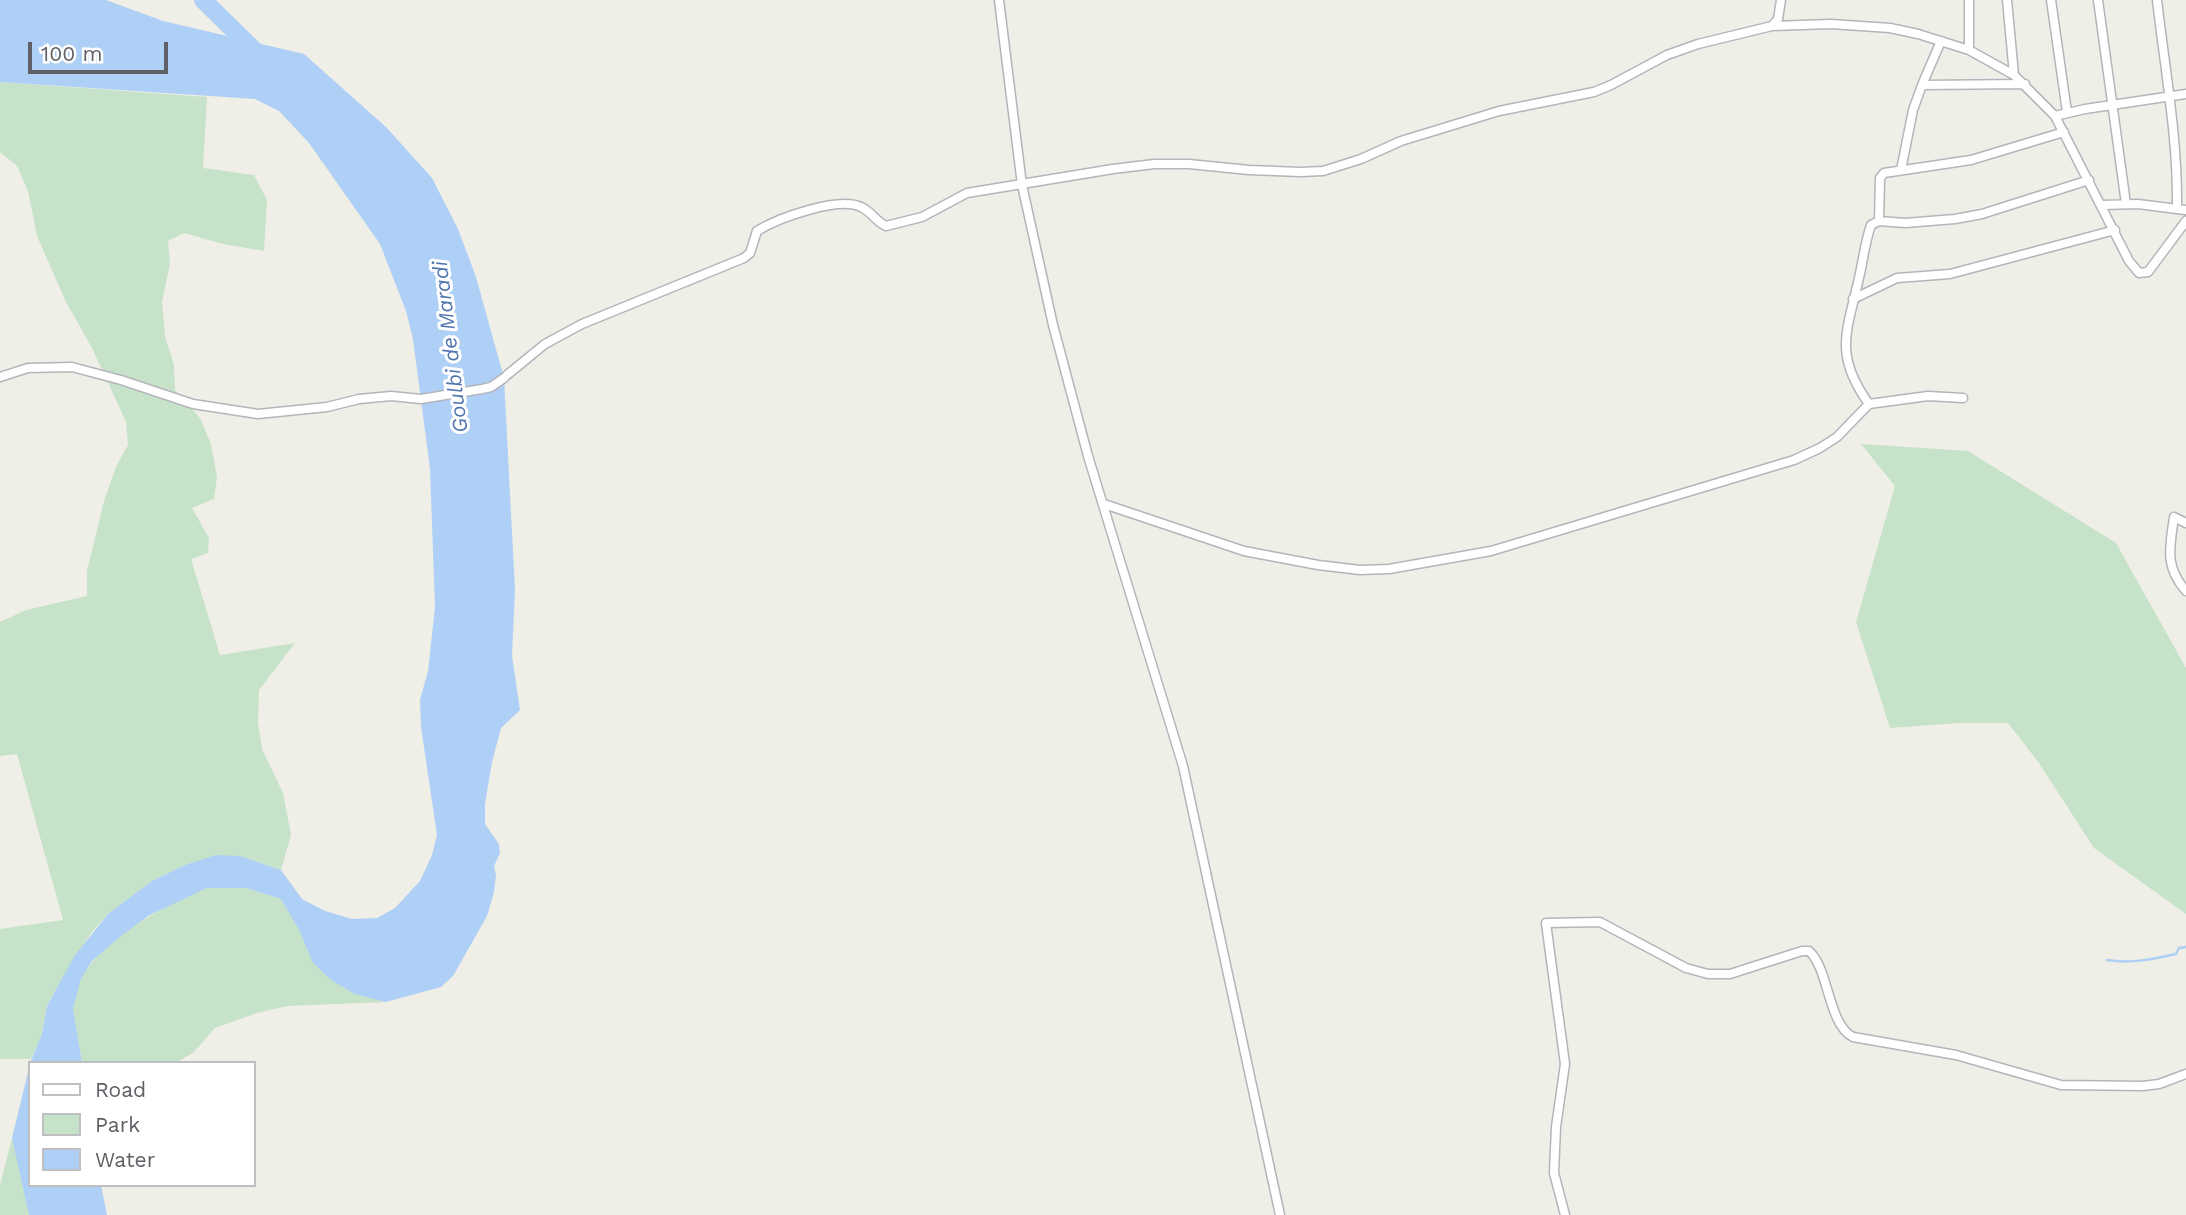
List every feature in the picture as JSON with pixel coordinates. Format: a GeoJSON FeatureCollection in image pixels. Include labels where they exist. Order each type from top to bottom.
{"type":"FeatureCollection","features":[{"type":"Feature","properties":{"kind":"street"},"geometry":{"type":"LineString","coordinates":[[999,0],[1022,185],[1055,336],[1183,766],[1280,1215]]}},
{"type":"Feature","properties":{"kind":"street"},"geometry":{"type":"LineString","coordinates":[[1772,26],[1778,19],[1781,0]]}},
{"type":"Feature","properties":{"kind":"street"},"geometry":{"type":"LineString","coordinates":[[1969,0],[1969,50]]}},
{"type":"Feature","properties":{"kind":"street"},"geometry":{"type":"LineString","coordinates":[[2007,0],[2014,75]]}},
{"type":"Feature","properties":{"kind":"street"},"geometry":{"type":"LineString","coordinates":[[2051,0],[2067,113]]}},
{"type":"Feature","properties":{"kind":"street"},"geometry":{"type":"LineString","coordinates":[[2098,0],[2126,204]]}},
{"type":"Feature","properties":{"kind":"street"},"geometry":{"type":"LineString","coordinates":[[2102,205],[2126,204],[2181,209],[2171,97],[2157,0]]}},
{"type":"Feature","properties":{"kind":"street"},"geometry":{"type":"LineString","coordinates":[[0,377],[28,368],[72,367],[132,383],[193,404],[258,414],[327,407],[359,399],[391,396],[421,399],[482,389],[491,387],[545,344],[582,324],[744,258],[750,253],[757,231],[811,209],[850,204],[862,207],[876,221],[886,226],[922,216],[967,193],[1154,164],[1189,163],[1301,172],[1323,171],[1361,159],[1401,141],[1499,111],[1594,92],[1667,55],[1722,37],[1772,26],[1811,23],[1861,25],[1918,34],[1969,50],[2014,75],[2056,116],[2134,269],[2139,273],[2146,274],[2186,221]]}},
{"type":"Feature","properties":{"kind":"street"},"geometry":{"type":"LineString","coordinates":[[1901,170],[1913,110],[1941,41]]}},
{"type":"Feature","properties":{"kind":"street"},"geometry":{"type":"LineString","coordinates":[[1922,85],[2025,84]]}},
{"type":"Feature","properties":{"kind":"street"},"geometry":{"type":"LineString","coordinates":[[2056,116],[2186,94]]}},
{"type":"Feature","properties":{"kind":"street"},"geometry":{"type":"LineString","coordinates":[[1879,222],[1881,176],[1884,173],[1971,160],[2064,132]]}},
{"type":"Feature","properties":{"kind":"street"},"geometry":{"type":"LineString","coordinates":[[1868,404],[1857,386],[1847,359],[1845,330],[1873,223],[1929,222],[1982,214],[2088,180]]}},
{"type":"Feature","properties":{"kind":"street"},"geometry":{"type":"LineString","coordinates":[[1853,299],[1897,278],[1950,274],[2115,230]]}},
{"type":"Feature","properties":{"kind":"street"},"geometry":{"type":"LineString","coordinates":[[1104,504],[1244,551],[1318,565],[1360,570],[1389,569],[1491,551],[1794,460],[1837,437],[1868,404],[1928,396],[1963,398]]}},
{"type":"Feature","properties":{"kind":"street"},"geometry":{"type":"LineString","coordinates":[[2186,523],[2174,517],[2168,554],[2172,569],[2186,591]]}},
{"type":"Feature","properties":{"kind":"street"},"geometry":{"type":"LineString","coordinates":[[1565,1215],[1554,1173],[1556,1127],[1565,1064],[1546,923],[1600,922],[1686,968],[1714,975],[1730,974],[1809,951],[1816,959],[1828,996],[1846,1032],[1853,1037],[1956,1055],[2061,1085],[2143,1086],[2158,1084],[2186,1074]]}},
{"type":"Feature","properties":{"kind":"green space"},"geometry":{"type":"Polygon","coordinates":[[[0,82],[207,97],[203,168],[254,175],[267,200],[264,251],[223,244],[184,233],[168,241],[170,264],[162,302],[165,336],[174,365],[175,390],[200,418],[211,444],[217,477],[214,499],[192,508],[209,538],[208,553],[191,559],[220,655],[295,643],[259,690],[258,722],[262,749],[283,793],[291,835],[281,870],[240,856],[185,865],[152,881],[109,913],[91,933],[47,1005],[42,1035],[31,1059],[0,1059],[0,929],[63,920],[17,754],[0,756],[0,622],[26,610],[87,596],[87,571],[104,501],[116,467],[128,445],[126,422],[92,348],[66,302],[37,236],[28,191],[17,166],[0,152],[0,82]]]}},
{"type":"Feature","properties":{"kind":"green space"},"geometry":{"type":"Polygon","coordinates":[[[1861,444],[1968,451],[2116,543],[2186,668],[2186,914],[2094,848],[2039,763],[2008,723],[1890,728],[1856,622],[1895,486],[1861,444]]]}},
{"type":"Feature","properties":{"kind":"green space"},"geometry":{"type":"Polygon","coordinates":[[[207,888],[246,888],[281,899],[331,980],[355,993],[386,1002],[287,1006],[257,1013],[215,1028],[193,1053],[179,1061],[82,1061],[73,1009],[77,988],[88,968],[103,950],[166,907],[207,888]]]}},
{"type":"Feature","properties":{"kind":"green space"},"geometry":{"type":"Polygon","coordinates":[[[13,1135],[30,1215],[0,1215],[0,1185],[13,1135]]]}},
{"type":"Feature","properties":{"kind":"water","name":"Goulbi de Maradi"},"geometry":{"type":"Polygon","coordinates":[[[0,0],[106,0],[163,21],[304,54],[386,127],[432,178],[458,229],[476,277],[504,378],[515,590],[512,656],[520,710],[501,728],[485,804],[485,824],[499,844],[500,853],[494,866],[494,892],[487,916],[453,976],[441,987],[386,1002],[355,994],[331,980],[313,963],[299,930],[281,899],[246,888],[207,888],[148,916],[92,961],[81,979],[73,1008],[82,1061],[31,1061],[42,1034],[47,1006],[75,955],[109,913],[152,881],[185,865],[216,855],[240,856],[281,870],[302,899],[325,911],[352,919],[377,918],[395,908],[420,881],[432,855],[437,835],[421,727],[420,700],[428,671],[435,607],[430,469],[413,339],[406,311],[380,244],[309,143],[279,111],[255,99],[0,82],[0,0]]]}},
{"type":"Feature","properties":{"kind":"water"},"geometry":{"type":"Polygon","coordinates":[[[28,1072],[28,1187],[101,1187],[107,1215],[29,1215],[12,1138],[28,1072]]]}},
{"type":"Feature","properties":{"kind":"waterway"},"geometry":{"type":"LineString","coordinates":[[203,0],[257,53]]}},
{"type":"Feature","properties":{"kind":"waterway"},"geometry":{"type":"LineString","coordinates":[[2107,960],[2151,959],[2176,954],[2179,948],[2186,947]]}}]}
